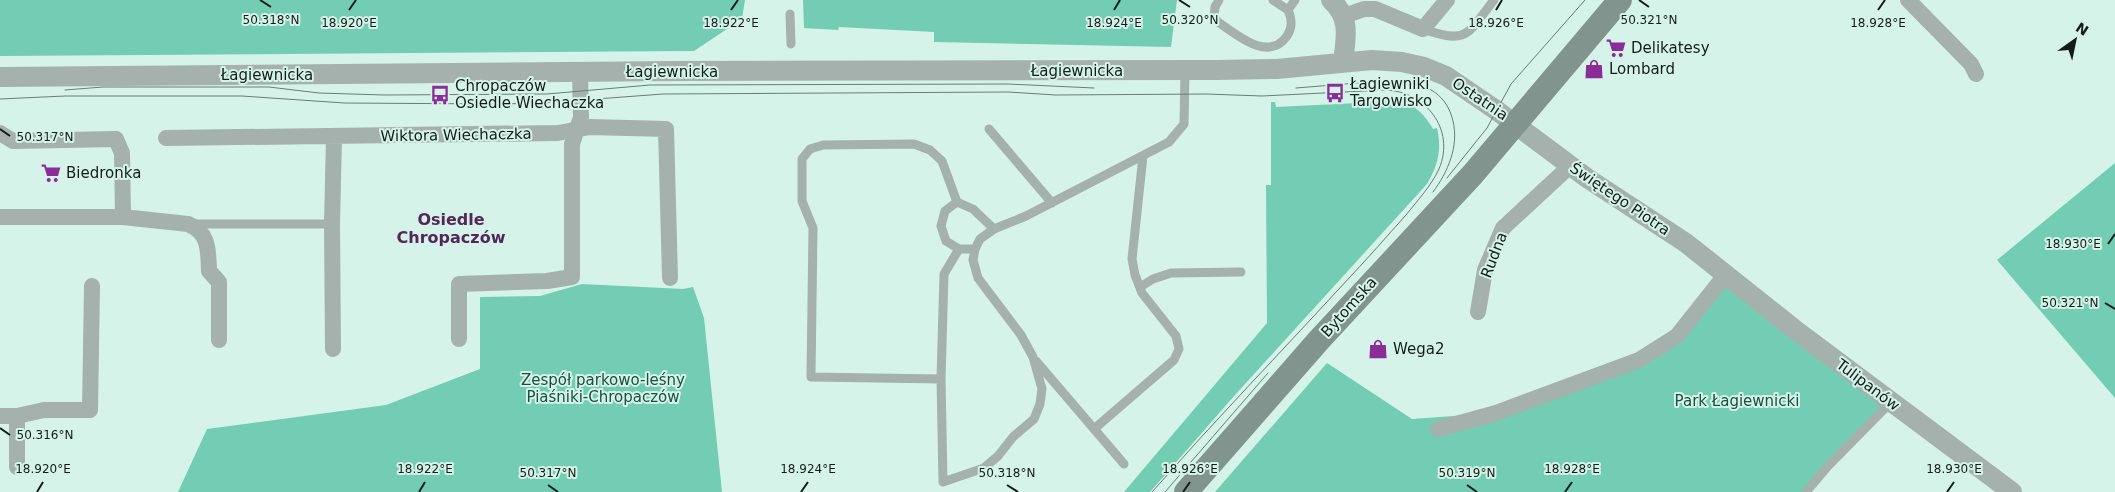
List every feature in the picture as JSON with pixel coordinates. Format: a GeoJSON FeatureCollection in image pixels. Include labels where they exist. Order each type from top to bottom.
{"type":"FeatureCollection","features":[{"type":"Feature","properties":{"kind":"main road","name":"Bytomska"},"geometry":{"type":"LineString","coordinates":[[1186,492],[1319,340],[1473,174],[1620,0]]}},
{"type":"Feature","properties":{"kind":"street"},"geometry":{"type":"LineString","coordinates":[[1331,0],[1344,16],[1346,26],[1343,62]]}},
{"type":"Feature","properties":{"kind":"street"},"geometry":{"type":"LineString","coordinates":[[1344,16],[1364,8],[1375,9],[1423,29],[1447,0]]}},
{"type":"Feature","properties":{"kind":"street"},"geometry":{"type":"LineString","coordinates":[[1908,0],[1971,64],[1976,74]]}},
{"type":"Feature","properties":{"kind":"street","name":"Ostatnia"},"geometry":{"type":"LineString","coordinates":[[1343,62],[1402,62],[1424,67],[1465,88],[1515,123]]}},
{"type":"Feature","properties":{"kind":"street","name":"Łagiewnicka"},"geometry":{"type":"LineString","coordinates":[[0,77],[1276,69],[1343,62]]}},
{"type":"Feature","properties":{"kind":"street"},"geometry":{"type":"LineString","coordinates":[[459,339],[459,284],[547,282],[572,277],[572,144],[581,117],[580,73]]}},
{"type":"Feature","properties":{"kind":"street","name":"Świętego Piotra"},"geometry":{"type":"LineString","coordinates":[[1515,123],[1570,166],[1686,243],[1726,274]]}},
{"type":"Feature","properties":{"kind":"street","name":"Wiktora Wiechaczka"},"geometry":{"type":"LineString","coordinates":[[166,138],[558,133],[590,127],[666,129],[670,278]]}},
{"type":"Feature","properties":{"kind":"street"},"geometry":{"type":"LineString","coordinates":[[0,133],[13,140],[116,139],[122,153],[123,216]]}},
{"type":"Feature","properties":{"kind":"street"},"geometry":{"type":"LineString","coordinates":[[333,349],[332,224],[334,137]]}},
{"type":"Feature","properties":{"kind":"street","name":"Rudna"},"geometry":{"type":"LineString","coordinates":[[1478,312],[1485,270],[1503,228],[1570,166]]}},
{"type":"Feature","properties":{"kind":"street"},"geometry":{"type":"LineString","coordinates":[[0,217],[123,216],[188,224],[204,236],[207,242],[209,271],[220,282],[220,340]]}},
{"type":"Feature","properties":{"kind":"street"},"geometry":{"type":"LineString","coordinates":[[1438,429],[1496,413],[1639,360],[1677,336],[1726,274]]}},
{"type":"Feature","properties":{"kind":"street","name":"Tulipanów"},"geometry":{"type":"LineString","coordinates":[[1726,274],[1798,332],[2012,492]]}},
{"type":"Feature","properties":{"kind":"street"},"geometry":{"type":"LineString","coordinates":[[0,416],[17,416],[44,410],[90,410],[92,286]]}},
{"type":"Feature","properties":{"kind":"street"},"geometry":{"type":"LineString","coordinates":[[17,416],[17,467]]}},
{"type":"Feature","properties":{"kind":"lane"},"geometry":{"type":"LineString","coordinates":[[1219,0],[1215,7],[1214,17],[1218,22],[1253,45],[1260,46],[1278,45],[1291,30],[1292,19],[1288,10],[1273,0]]}},
{"type":"Feature","properties":{"kind":"lane"},"geometry":{"type":"LineString","coordinates":[[1288,10],[1295,0]]}},
{"type":"Feature","properties":{"kind":"lane"},"geometry":{"type":"LineString","coordinates":[[1423,29],[1442,36],[1457,37],[1466,35],[1494,0]]}},
{"type":"Feature","properties":{"kind":"lane"},"geometry":{"type":"LineString","coordinates":[[790,14],[791,44]]}},
{"type":"Feature","properties":{"kind":"lane"},"geometry":{"type":"LineString","coordinates":[[1124,464],[1033,357],[1021,335],[978,278],[973,260],[975,249],[980,239],[994,229],[1007,225],[1052,203],[1169,142],[1184,124],[1186,70]]}},
{"type":"Feature","properties":{"kind":"lane"},"geometry":{"type":"LineString","coordinates":[[989,129],[1052,203]]}},
{"type":"Feature","properties":{"kind":"lane"},"geometry":{"type":"LineString","coordinates":[[940,379],[811,377],[813,228],[802,201],[802,160],[810,149],[823,145],[914,144],[930,150],[942,161],[957,202],[973,209],[994,229]]}},
{"type":"Feature","properties":{"kind":"lane"},"geometry":{"type":"LineString","coordinates":[[1094,429],[1174,360],[1179,349],[1176,336],[1142,293],[1132,259],[1142,156]]}},
{"type":"Feature","properties":{"kind":"lane"},"geometry":{"type":"LineString","coordinates":[[957,202],[945,211],[941,226],[946,241],[959,249],[975,249]]}},
{"type":"Feature","properties":{"kind":"lane"},"geometry":{"type":"LineString","coordinates":[[188,224],[332,224]]}},
{"type":"Feature","properties":{"kind":"lane"},"geometry":{"type":"LineString","coordinates":[[959,249],[944,274],[940,379],[943,482],[984,468],[998,456],[1012,437],[1034,419],[1040,404],[1042,389],[1033,357]]}},
{"type":"Feature","properties":{"kind":"lane"},"geometry":{"type":"LineString","coordinates":[[1140,287],[1153,279],[1171,273],[1241,272]]}},
{"type":"Feature","properties":{"kind":"lane"},"geometry":{"type":"LineString","coordinates":[[1806,492],[1828,466],[1891,402]]}},
{"type":"Feature","properties":{"kind":"green space"},"geometry":{"type":"Polygon","coordinates":[[[0,0],[745,0],[742,19],[694,51],[0,56],[0,0]]]}},
{"type":"Feature","properties":{"kind":"green space"},"geometry":{"type":"Polygon","coordinates":[[[803,0],[1177,0],[1171,47],[934,42],[934,32],[839,27],[838,30],[804,28],[803,0]]]}},
{"type":"Feature","properties":{"kind":"green space"},"geometry":{"type":"Polygon","coordinates":[[[1378,99],[1395,100],[1410,105],[1423,115],[1433,129],[1437,128],[1438,157],[1427,184],[1235,395],[1150,492],[1124,492],[1267,323],[1266,185],[1271,185],[1271,102],[1275,102],[1276,107],[1378,102],[1378,99]]]}},
{"type":"Feature","properties":{"kind":"green space"},"geometry":{"type":"Polygon","coordinates":[[[2115,163],[2115,398],[1997,260],[2115,163]]]}},
{"type":"Feature","properties":{"kind":"green space","name":"Park Łagiewnicki"},"geometry":{"type":"Polygon","coordinates":[[[1726,274],[1891,402],[1806,492],[1215,492],[1327,363],[1412,419],[1496,413],[1670,340],[1726,274]]]}},
{"type":"Feature","properties":{"kind":"green space","name":"Zespół parkowo-leśny Piaśniki-Chropaczów"},"geometry":{"type":"Polygon","coordinates":[[[582,284],[683,289],[693,287],[704,318],[722,492],[178,492],[207,429],[386,405],[480,369],[480,297],[540,296],[582,284]]]}},
{"type":"Feature","properties":{"kind":"tram line"},"geometry":{"type":"LineString","coordinates":[[1447,178],[1487,128],[1511,84],[1585,0]]}},
{"type":"Feature","properties":{"kind":"tram line"},"geometry":{"type":"LineString","coordinates":[[1296,88],[1386,81],[1414,84],[1427,88],[1438,95],[1447,106],[1453,121],[1455,140],[1448,167],[1433,192]]}},
{"type":"Feature","properties":{"kind":"tram line"},"geometry":{"type":"LineString","coordinates":[[65,90],[103,87],[269,87],[319,93],[384,95],[547,94],[650,85],[1008,84],[1094,88]]}},
{"type":"Feature","properties":{"kind":"tram line"},"geometry":{"type":"LineString","coordinates":[[0,99],[65,96],[242,96],[344,103],[499,104],[543,103],[663,94],[1008,92],[1056,95],[1206,94],[1262,96],[1385,90],[1400,92],[1413,97],[1424,105],[1440,127],[1443,140],[1443,154],[1436,175],[1406,215],[1364,262],[1152,492]]}},
{"type":"Feature","properties":{"kind":"tram line"},"geometry":{"type":"LineString","coordinates":[[1165,492],[1268,373]]}},
{"type":"Feature","properties":{"kind":"place","name":"Delikatesy"},"geometry":{"type":"Point","coordinates":[1616,48]}},
{"type":"Feature","properties":{"kind":"place","name":"Lombard"},"geometry":{"type":"Point","coordinates":[1594,69]}},
{"type":"Feature","properties":{"kind":"place","name":"Łagiewniki Targowisko"},"geometry":{"type":"Point","coordinates":[1335,93]}},
{"type":"Feature","properties":{"kind":"place","name":"Chropaczów Osiedle Wiechaczka"},"geometry":{"type":"Point","coordinates":[440,95]}},
{"type":"Feature","properties":{"kind":"place","name":"Biedronka"},"geometry":{"type":"Point","coordinates":[51,173]}},
{"type":"Feature","properties":{"kind":"place","name":"Wega2"},"geometry":{"type":"Point","coordinates":[1378,349]}},
{"type":"Feature","properties":{"kind":"district","name":"Osiedle Chropaczów"},"geometry":{"type":"Point","coordinates":[451,228]}}]}
